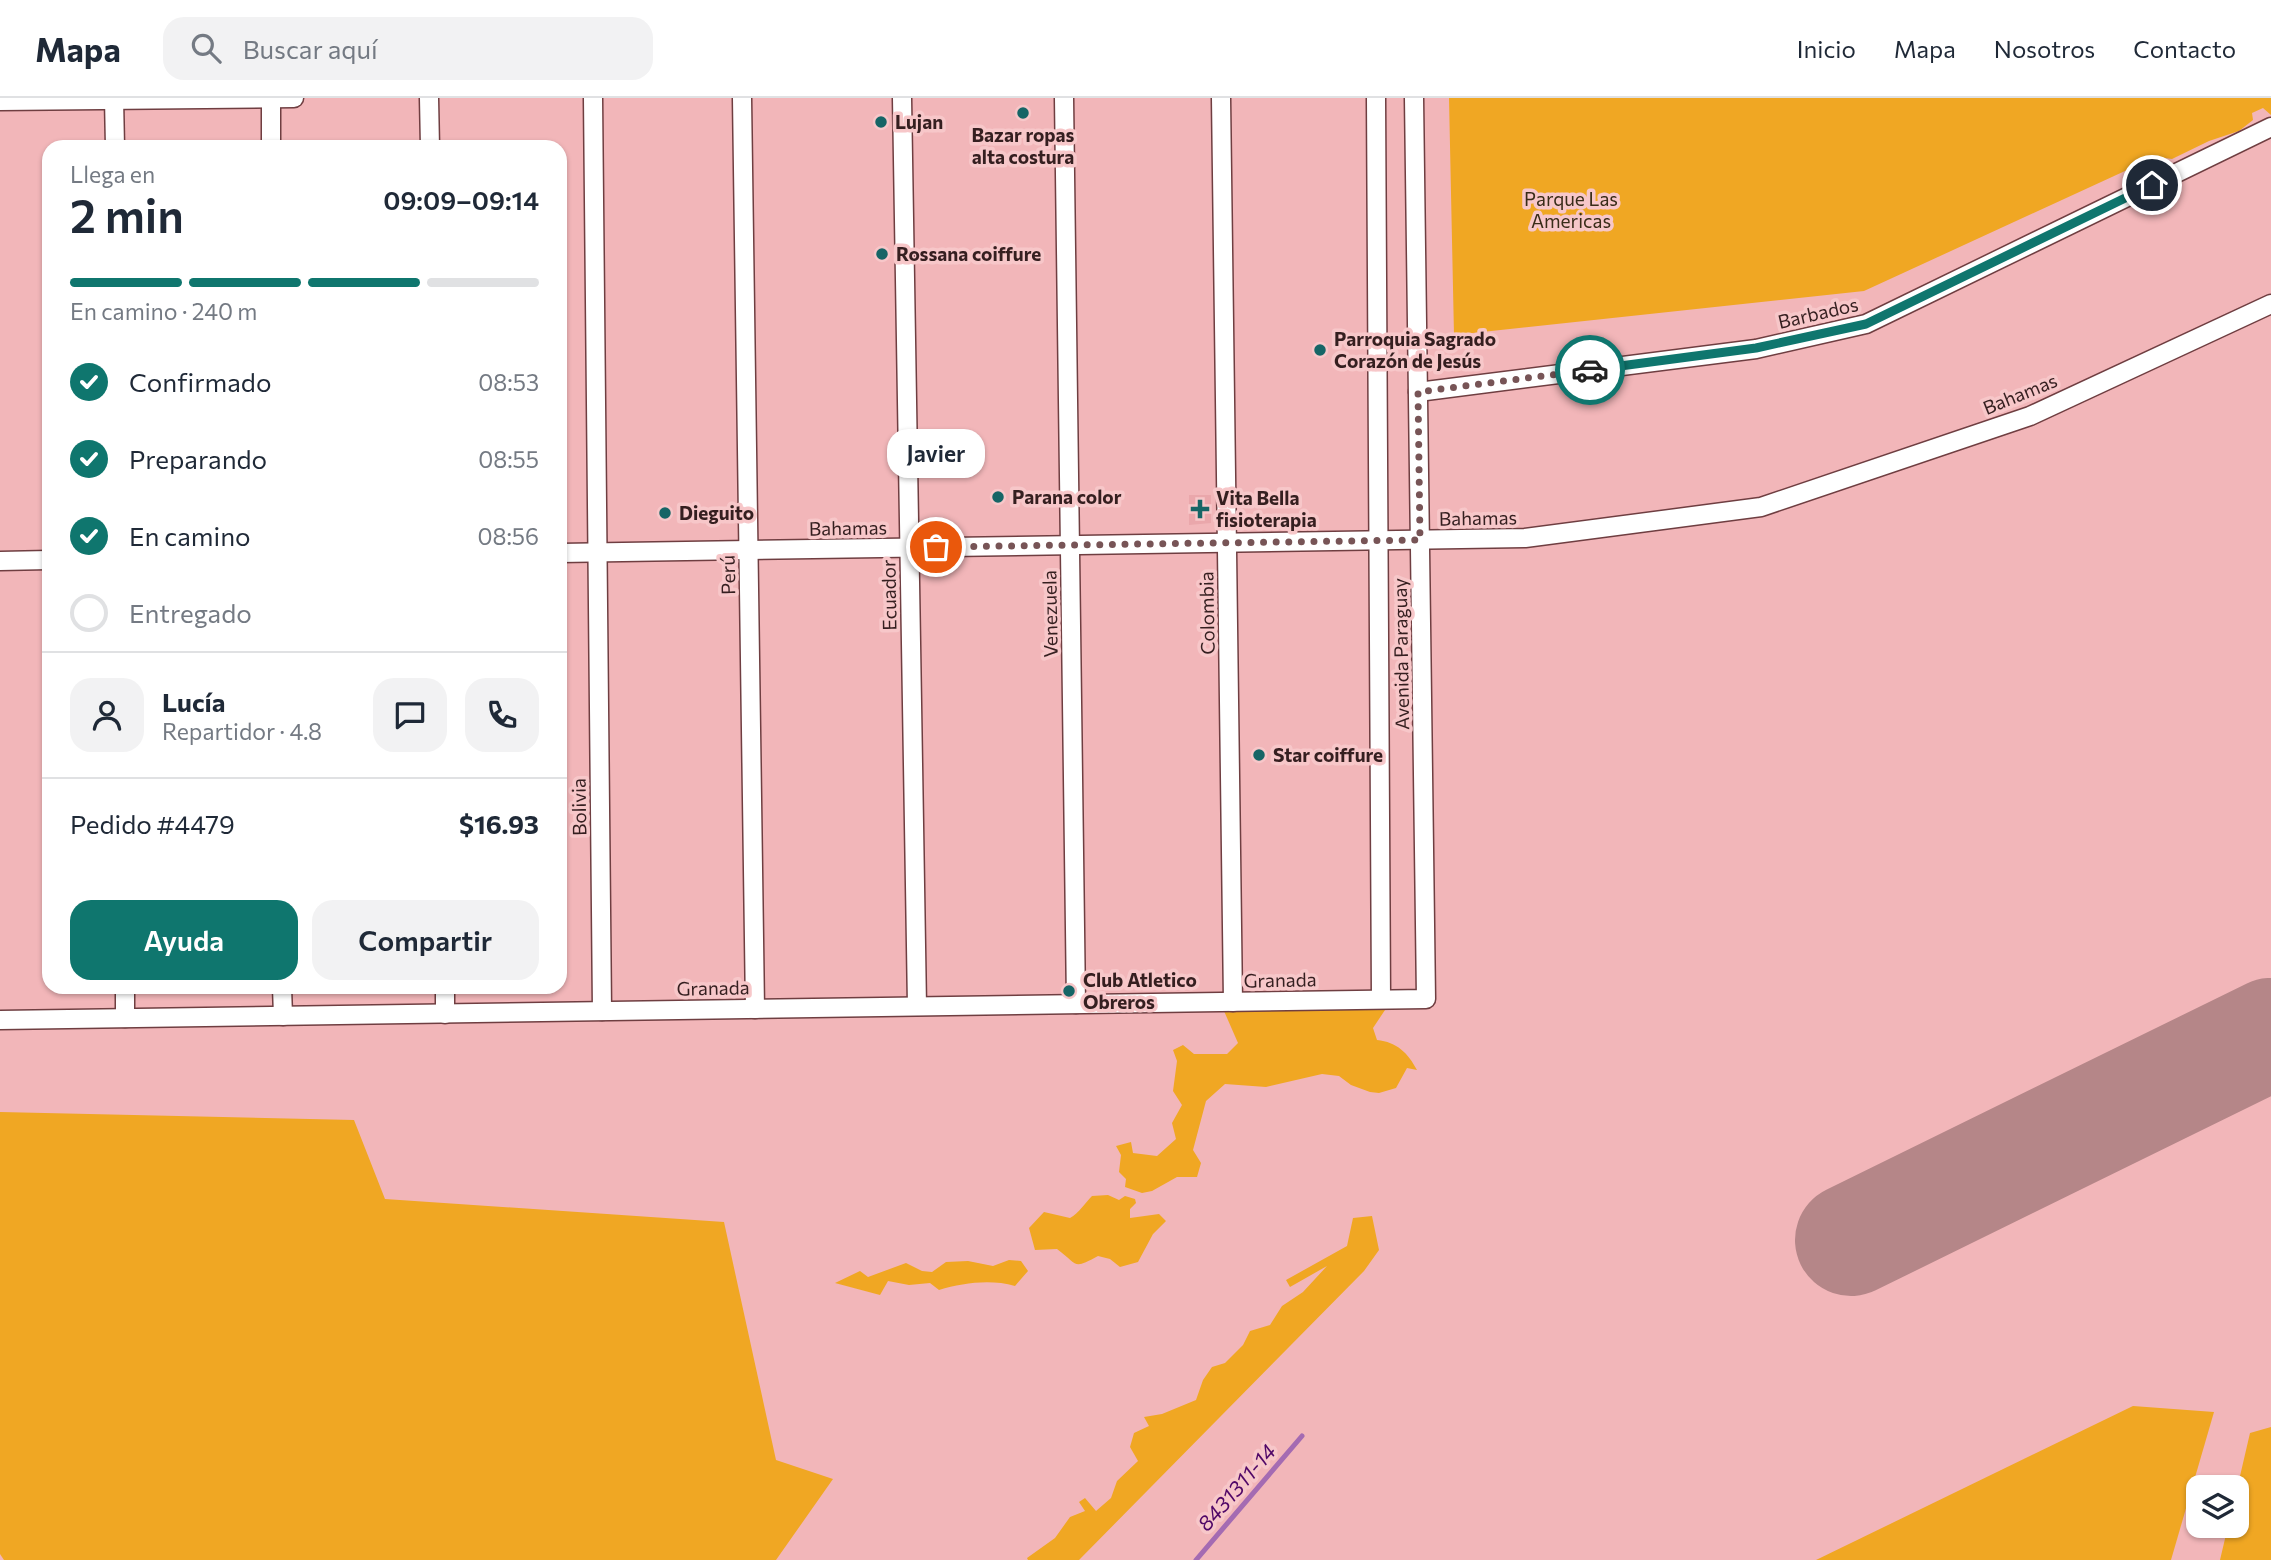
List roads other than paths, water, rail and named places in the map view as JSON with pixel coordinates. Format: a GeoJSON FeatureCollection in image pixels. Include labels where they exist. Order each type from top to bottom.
{"type":"FeatureCollection","features":[{"type":"Feature","properties":{"kind":"street"},"geometry":{"type":"LineString","coordinates":[[271,98],[271,140]]}},
{"type":"Feature","properties":{"kind":"street"},"geometry":{"type":"LineString","coordinates":[[0,102],[294,98]]}},
{"type":"Feature","properties":{"kind":"street"},"geometry":{"type":"LineString","coordinates":[[429,98],[430,140]]}},
{"type":"Feature","properties":{"kind":"street","name":"Bolivia"},"geometry":{"type":"LineString","coordinates":[[593,98],[602,1011]]}},
{"type":"Feature","properties":{"kind":"street","name":"Perú"},"geometry":{"type":"LineString","coordinates":[[742,98],[755,1009]]}},
{"type":"Feature","properties":{"kind":"street","name":"Ecuador"},"geometry":{"type":"LineString","coordinates":[[902,98],[917,1006]]}},
{"type":"Feature","properties":{"kind":"street","name":"Venezuela"},"geometry":{"type":"LineString","coordinates":[[1064,98],[1076,1004]]}},
{"type":"Feature","properties":{"kind":"street","name":"Colombia"},"geometry":{"type":"LineString","coordinates":[[1221,98],[1233,1002]]}},
{"type":"Feature","properties":{"kind":"street"},"geometry":{"type":"LineString","coordinates":[[1376,98],[1381,999]]}},
{"type":"Feature","properties":{"kind":"street","name":"Avenida Paraguay"},"geometry":{"type":"LineString","coordinates":[[1414,98],[1426,999]]}},
{"type":"Feature","properties":{"kind":"street"},"geometry":{"type":"LineString","coordinates":[[114,99],[115,140]]}},
{"type":"Feature","properties":{"kind":"street","name":"Barbados"},"geometry":{"type":"LineString","coordinates":[[1418,392],[1756,348],[1866,324],[2271,127]]}},
{"type":"Feature","properties":{"kind":"street","name":"Bahamas"},"geometry":{"type":"LineString","coordinates":[[567,553],[1525,538],[1761,507],[2030,416],[2271,304]]}},
{"type":"Feature","properties":{"kind":"street"},"geometry":{"type":"LineString","coordinates":[[0,561],[42,560]]}},
{"type":"Feature","properties":{"kind":"street"},"geometry":{"type":"LineString","coordinates":[[125,994],[125,1018]]}},
{"type":"Feature","properties":{"kind":"street"},"geometry":{"type":"LineString","coordinates":[[282,994],[283,1016]]}},
{"type":"Feature","properties":{"kind":"street"},"geometry":{"type":"LineString","coordinates":[[444,994],[445,1013]]}},
{"type":"Feature","properties":{"kind":"street","name":"Granada"},"geometry":{"type":"LineString","coordinates":[[0,1020],[1426,999]]}},
{"type":"Feature","properties":{"kind":"waterway","name":"8431311-14"},"geometry":{"type":"LineString","coordinates":[[1196,1560],[1302,1436]]}},
{"type":"Feature","properties":{"kind":"place","name":"Bazar ropas alta costura"},"geometry":{"type":"Point","coordinates":[1023,113]}},
{"type":"Feature","properties":{"kind":"place","name":"Lujan"},"geometry":{"type":"Point","coordinates":[881,122]}},
{"type":"Feature","properties":{"kind":"place","name":"Rossana coiffure"},"geometry":{"type":"Point","coordinates":[882,254]}},
{"type":"Feature","properties":{"kind":"place","name":"Parroquia Sagrado Corazón de Jesús"},"geometry":{"type":"Point","coordinates":[1320,350]}},
{"type":"Feature","properties":{"kind":"place","name":"Parana color"},"geometry":{"type":"Point","coordinates":[998,497]}},
{"type":"Feature","properties":{"kind":"place","name":"Vita Bella fisioterapia"},"geometry":{"type":"Point","coordinates":[1200,509]}},
{"type":"Feature","properties":{"kind":"place","name":"Dieguito"},"geometry":{"type":"Point","coordinates":[665,513]}},
{"type":"Feature","properties":{"kind":"place","name":"Javier"},"geometry":{"type":"Point","coordinates":[936,547]}},
{"type":"Feature","properties":{"kind":"place","name":"Star coiffure"},"geometry":{"type":"Point","coordinates":[1259,755]}},
{"type":"Feature","properties":{"kind":"place","name":"Club Atletico Obreros"},"geometry":{"type":"Point","coordinates":[1069,991]}},
{"type":"Feature","properties":{"kind":"park label","name":"Parque Las Americas"},"geometry":{"type":"Point","coordinates":[1571,210]}}]}
